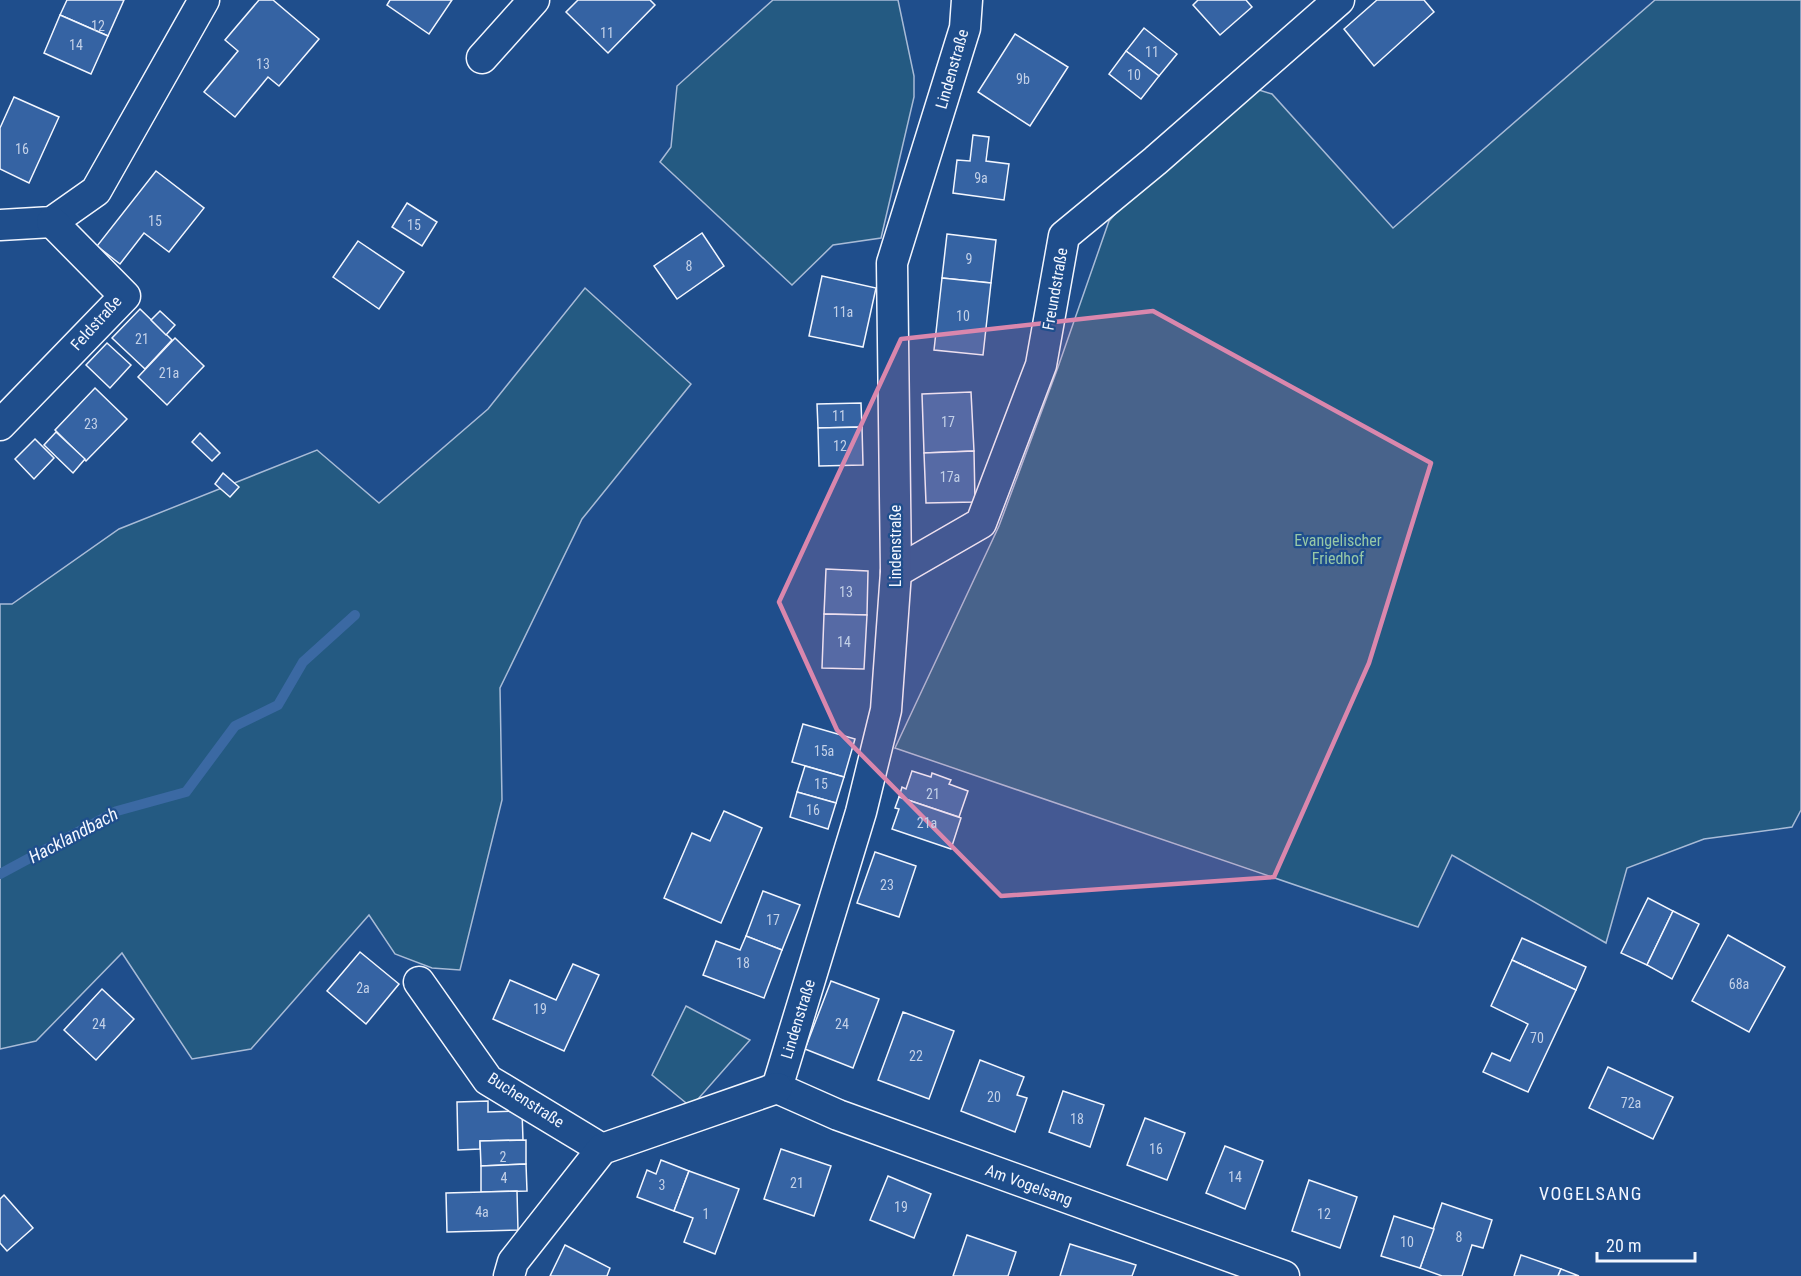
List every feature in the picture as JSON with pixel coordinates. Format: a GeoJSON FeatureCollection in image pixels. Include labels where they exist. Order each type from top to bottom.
{"type":"FeatureCollection","features":[{"type":"Feature","properties":{"kind":"street"},"geometry":{"type":"LineString","coordinates":[[0,225],[52,222],[96,191],[204,0]]}},
{"type":"Feature","properties":{"kind":"street"},"geometry":{"type":"LineString","coordinates":[[482,58],[534,0]]}},
{"type":"Feature","properties":{"kind":"street","name":"Lindenstraße"},"geometry":{"type":"LineString","coordinates":[[777,1088],[861,813],[886,710],[896,572],[892,263],[965,28],[967,0]]}},
{"type":"Feature","properties":{"kind":"street","name":"Freundstraße"},"geometry":{"type":"LineString","coordinates":[[896,572],[981,523],[1041,365],[1065,236],[1155,161],[1339,0]]}},
{"type":"Feature","properties":{"kind":"street","name":"Feldstraße"},"geometry":{"type":"LineString","coordinates":[[0,425],[125,296],[52,222]]}},
{"type":"Feature","properties":{"kind":"street","name":"Buchenstraße"},"geometry":{"type":"LineString","coordinates":[[419,982],[488,1080],[602,1149]]}},
{"type":"Feature","properties":{"kind":"street"},"geometry":{"type":"LineString","coordinates":[[508,1276],[513,1262],[602,1149],[777,1088]]}},
{"type":"Feature","properties":{"kind":"street","name":"Am Vogelsang"},"geometry":{"type":"LineString","coordinates":[[777,1088],[838,1115],[1284,1276]]}},
{"type":"Feature","properties":{"kind":"highlighted area"},"geometry":{"type":"Polygon","coordinates":[[[1153,311],[1431,463],[1369,663],[1274,877],[1001,896],[837,730],[779,602],[901,339],[1153,311]]]}},
{"type":"Feature","properties":{"kind":"green space"},"geometry":{"type":"Polygon","coordinates":[[[773,0],[898,0],[914,76],[914,97],[881,238],[833,245],[792,285],[660,162],[671,147],[677,86],[773,0]]]}},
{"type":"Feature","properties":{"kind":"green space","name":"Evangelischer Friedhof"},"geometry":{"type":"Polygon","coordinates":[[[1655,0],[1801,0],[1801,810],[1792,827],[1704,839],[1627,868],[1606,943],[1452,855],[1418,927],[895,748],[999,526],[1109,221],[1137,189],[1246,86],[1272,94],[1393,228],[1655,0]]]}},
{"type":"Feature","properties":{"kind":"green space"},"geometry":{"type":"Polygon","coordinates":[[[585,288],[691,384],[582,519],[500,688],[502,800],[460,970],[432,968],[395,954],[369,915],[251,1049],[192,1059],[122,953],[36,1041],[0,1049],[0,604],[12,604],[119,529],[317,450],[379,503],[488,409],[585,288]]]}},
{"type":"Feature","properties":{"kind":"green space"},"geometry":{"type":"Polygon","coordinates":[[[686,1006],[750,1040],[691,1107],[652,1075],[686,1006]]]}},
{"type":"Feature","properties":{"kind":"building"},"geometry":{"type":"Polygon","coordinates":[[[67,0],[124,0],[108,36],[60,15],[67,0]]]}},
{"type":"Feature","properties":{"kind":"building"},"geometry":{"type":"Polygon","coordinates":[[[259,0],[273,0],[319,39],[279,86],[268,77],[235,117],[204,92],[238,51],[225,40],[259,0]]]}},
{"type":"Feature","properties":{"kind":"building"},"geometry":{"type":"Polygon","coordinates":[[[390,0],[452,0],[429,34],[387,5],[390,0]]]}},
{"type":"Feature","properties":{"kind":"building"},"geometry":{"type":"Polygon","coordinates":[[[578,0],[650,0],[655,5],[608,53],[566,12],[578,0]]]}},
{"type":"Feature","properties":{"kind":"building"},"geometry":{"type":"Polygon","coordinates":[[[1198,0],[1246,0],[1252,7],[1220,35],[1193,5],[1198,0]]]}},
{"type":"Feature","properties":{"kind":"building"},"geometry":{"type":"Polygon","coordinates":[[[1377,0],[1424,0],[1434,12],[1374,66],[1344,29],[1377,0]]]}},
{"type":"Feature","properties":{"kind":"building"},"geometry":{"type":"Polygon","coordinates":[[[60,15],[108,36],[91,74],[44,53],[60,15]]]}},
{"type":"Feature","properties":{"kind":"building"},"geometry":{"type":"Polygon","coordinates":[[[1144,28],[1177,54],[1159,76],[1126,51],[1144,28]]]}},
{"type":"Feature","properties":{"kind":"building"},"geometry":{"type":"Polygon","coordinates":[[[1015,34],[1068,67],[1030,126],[978,92],[1015,34]]]}},
{"type":"Feature","properties":{"kind":"building"},"geometry":{"type":"Polygon","coordinates":[[[1126,51],[1159,76],[1141,99],[1109,74],[1126,51]]]}},
{"type":"Feature","properties":{"kind":"building"},"geometry":{"type":"Polygon","coordinates":[[[14,97],[59,117],[29,183],[0,169],[0,128],[14,97]]]}},
{"type":"Feature","properties":{"kind":"building"},"geometry":{"type":"Polygon","coordinates":[[[973,135],[989,137],[986,161],[1009,164],[1004,200],[953,193],[957,160],[970,161],[973,135]]]}},
{"type":"Feature","properties":{"kind":"building"},"geometry":{"type":"Polygon","coordinates":[[[156,171],[204,208],[169,252],[144,233],[120,264],[97,246],[156,171]]]}},
{"type":"Feature","properties":{"kind":"building"},"geometry":{"type":"Polygon","coordinates":[[[407,203],[437,222],[422,246],[392,227],[407,203]]]}},
{"type":"Feature","properties":{"kind":"building"},"geometry":{"type":"Polygon","coordinates":[[[702,233],[724,266],[677,299],[654,266],[702,233]]]}},
{"type":"Feature","properties":{"kind":"building"},"geometry":{"type":"Polygon","coordinates":[[[947,234],[996,240],[991,283],[942,278],[947,234]]]}},
{"type":"Feature","properties":{"kind":"building"},"geometry":{"type":"Polygon","coordinates":[[[358,241],[404,272],[379,309],[333,277],[358,241]]]}},
{"type":"Feature","properties":{"kind":"building"},"geometry":{"type":"Polygon","coordinates":[[[822,276],[876,288],[863,347],[809,336],[822,276]]]}},
{"type":"Feature","properties":{"kind":"building"},"geometry":{"type":"Polygon","coordinates":[[[942,278],[991,283],[983,355],[934,350],[942,278]]]}},
{"type":"Feature","properties":{"kind":"building"},"geometry":{"type":"Polygon","coordinates":[[[140,309],[172,340],[145,369],[112,338],[140,309]]]}},
{"type":"Feature","properties":{"kind":"building"},"geometry":{"type":"Polygon","coordinates":[[[160,311],[175,325],[166,335],[151,320],[160,311]]]}},
{"type":"Feature","properties":{"kind":"building"},"geometry":{"type":"Polygon","coordinates":[[[175,338],[204,366],[167,405],[138,377],[175,338]]]}},
{"type":"Feature","properties":{"kind":"building"},"geometry":{"type":"Polygon","coordinates":[[[107,343],[131,365],[110,388],[86,365],[107,343]]]}},
{"type":"Feature","properties":{"kind":"building"},"geometry":{"type":"Polygon","coordinates":[[[95,388],[127,419],[86,461],[55,430],[95,388]]]}},
{"type":"Feature","properties":{"kind":"building"},"geometry":{"type":"Polygon","coordinates":[[[971,392],[974,451],[924,453],[922,394],[971,392]]]}},
{"type":"Feature","properties":{"kind":"building"},"geometry":{"type":"Polygon","coordinates":[[[861,403],[862,427],[818,428],[817,404],[861,403]]]}},
{"type":"Feature","properties":{"kind":"building"},"geometry":{"type":"Polygon","coordinates":[[[862,427],[863,465],[819,466],[818,428],[862,427]]]}},
{"type":"Feature","properties":{"kind":"building"},"geometry":{"type":"Polygon","coordinates":[[[56,432],[85,459],[73,473],[44,445],[56,432]]]}},
{"type":"Feature","properties":{"kind":"building"},"geometry":{"type":"Polygon","coordinates":[[[200,433],[220,453],[212,461],[192,442],[200,433]]]}},
{"type":"Feature","properties":{"kind":"building"},"geometry":{"type":"Polygon","coordinates":[[[35,439],[54,458],[34,479],[15,459],[35,439]]]}},
{"type":"Feature","properties":{"kind":"building"},"geometry":{"type":"Polygon","coordinates":[[[974,451],[975,502],[926,503],[924,453],[974,451]]]}},
{"type":"Feature","properties":{"kind":"building"},"geometry":{"type":"Polygon","coordinates":[[[223,473],[239,487],[230,497],[215,484],[223,473]]]}},
{"type":"Feature","properties":{"kind":"building"},"geometry":{"type":"Polygon","coordinates":[[[826,569],[868,571],[867,615],[824,614],[826,569]]]}},
{"type":"Feature","properties":{"kind":"building"},"geometry":{"type":"Polygon","coordinates":[[[824,614],[867,615],[864,669],[822,668],[824,614]]]}},
{"type":"Feature","properties":{"kind":"building"},"geometry":{"type":"Polygon","coordinates":[[[803,724],[855,739],[844,777],[792,762],[803,724]]]}},
{"type":"Feature","properties":{"kind":"building"},"geometry":{"type":"Polygon","coordinates":[[[805,766],[844,777],[836,803],[797,792],[805,766]]]}},
{"type":"Feature","properties":{"kind":"building"},"geometry":{"type":"Polygon","coordinates":[[[912,771],[931,777],[932,773],[951,780],[949,784],[968,791],[959,817],[899,797],[902,787],[906,789],[912,771]]]}},
{"type":"Feature","properties":{"kind":"building"},"geometry":{"type":"Polygon","coordinates":[[[797,792],[836,803],[828,829],[790,817],[797,792]]]}},
{"type":"Feature","properties":{"kind":"building"},"geometry":{"type":"Polygon","coordinates":[[[899,797],[961,818],[951,849],[892,829],[899,809],[895,808],[899,797]]]}},
{"type":"Feature","properties":{"kind":"building"},"geometry":{"type":"Polygon","coordinates":[[[724,811],[762,828],[721,923],[664,898],[692,833],[710,841],[724,811]]]}},
{"type":"Feature","properties":{"kind":"building"},"geometry":{"type":"Polygon","coordinates":[[[875,852],[916,866],[899,917],[857,903],[875,852]]]}},
{"type":"Feature","properties":{"kind":"building"},"geometry":{"type":"Polygon","coordinates":[[[763,891],[800,905],[782,950],[746,936],[763,891]]]}},
{"type":"Feature","properties":{"kind":"building"},"geometry":{"type":"Polygon","coordinates":[[[1648,898],[1673,911],[1647,965],[1621,953],[1648,898]]]}},
{"type":"Feature","properties":{"kind":"building"},"geometry":{"type":"Polygon","coordinates":[[[1673,911],[1699,924],[1672,979],[1647,965],[1673,911]]]}},
{"type":"Feature","properties":{"kind":"building"},"geometry":{"type":"Polygon","coordinates":[[[1728,935],[1785,967],[1749,1032],[1692,1001],[1728,935]]]}},
{"type":"Feature","properties":{"kind":"building"},"geometry":{"type":"Polygon","coordinates":[[[746,936],[782,950],[764,998],[703,975],[716,941],[740,950],[746,936]]]}},
{"type":"Feature","properties":{"kind":"building"},"geometry":{"type":"Polygon","coordinates":[[[1522,938],[1586,967],[1576,990],[1512,960],[1522,938]]]}},
{"type":"Feature","properties":{"kind":"building"},"geometry":{"type":"Polygon","coordinates":[[[360,952],[399,984],[366,1024],[327,991],[360,952]]]}},
{"type":"Feature","properties":{"kind":"building"},"geometry":{"type":"Polygon","coordinates":[[[1512,960],[1576,990],[1528,1092],[1483,1072],[1492,1053],[1510,1061],[1528,1024],[1491,1006],[1512,960]]]}},
{"type":"Feature","properties":{"kind":"building"},"geometry":{"type":"Polygon","coordinates":[[[573,964],[599,975],[564,1051],[493,1019],[510,980],[556,1000],[573,964]]]}},
{"type":"Feature","properties":{"kind":"building"},"geometry":{"type":"Polygon","coordinates":[[[831,981],[879,999],[853,1068],[805,1049],[831,981]]]}},
{"type":"Feature","properties":{"kind":"building"},"geometry":{"type":"Polygon","coordinates":[[[102,989],[134,1019],[96,1060],[64,1030],[102,989]]]}},
{"type":"Feature","properties":{"kind":"building"},"geometry":{"type":"Polygon","coordinates":[[[903,1012],[954,1031],[929,1099],[878,1080],[903,1012]]]}},
{"type":"Feature","properties":{"kind":"building"},"geometry":{"type":"Polygon","coordinates":[[[980,1060],[1024,1077],[1017,1095],[1027,1098],[1015,1132],[961,1111],[980,1060]]]}},
{"type":"Feature","properties":{"kind":"building"},"geometry":{"type":"Polygon","coordinates":[[[1608,1067],[1673,1097],[1653,1139],[1589,1108],[1608,1067]]]}},
{"type":"Feature","properties":{"kind":"building"},"geometry":{"type":"Polygon","coordinates":[[[1063,1091],[1104,1105],[1090,1147],[1049,1132],[1063,1091]]]}},
{"type":"Feature","properties":{"kind":"building"},"geometry":{"type":"Polygon","coordinates":[[[488,1101],[488,1112],[522,1111],[523,1140],[480,1141],[480,1149],[458,1150],[457,1102],[488,1101]]]}},
{"type":"Feature","properties":{"kind":"building"},"geometry":{"type":"Polygon","coordinates":[[[1145,1118],[1185,1133],[1167,1180],[1127,1165],[1145,1118]]]}},
{"type":"Feature","properties":{"kind":"building"},"geometry":{"type":"Polygon","coordinates":[[[526,1140],[526,1164],[481,1166],[480,1141],[526,1140]]]}},
{"type":"Feature","properties":{"kind":"building"},"geometry":{"type":"Polygon","coordinates":[[[1225,1146],[1263,1161],[1245,1209],[1206,1193],[1225,1146]]]}},
{"type":"Feature","properties":{"kind":"building"},"geometry":{"type":"Polygon","coordinates":[[[781,1149],[831,1166],[814,1216],[764,1199],[781,1149]]]}},
{"type":"Feature","properties":{"kind":"building"},"geometry":{"type":"Polygon","coordinates":[[[661,1160],[689,1171],[674,1211],[637,1197],[647,1170],[656,1174],[661,1160]]]}},
{"type":"Feature","properties":{"kind":"building"},"geometry":{"type":"Polygon","coordinates":[[[526,1164],[527,1191],[481,1192],[481,1166],[526,1164]]]}},
{"type":"Feature","properties":{"kind":"building"},"geometry":{"type":"Polygon","coordinates":[[[689,1171],[739,1189],[715,1254],[684,1242],[693,1218],[674,1211],[689,1171]]]}},
{"type":"Feature","properties":{"kind":"building"},"geometry":{"type":"Polygon","coordinates":[[[888,1176],[931,1194],[914,1238],[870,1220],[888,1176]]]}},
{"type":"Feature","properties":{"kind":"building"},"geometry":{"type":"Polygon","coordinates":[[[1309,1180],[1357,1197],[1340,1248],[1292,1231],[1309,1180]]]}},
{"type":"Feature","properties":{"kind":"building"},"geometry":{"type":"Polygon","coordinates":[[[517,1191],[518,1230],[447,1232],[446,1193],[517,1191]]]}},
{"type":"Feature","properties":{"kind":"building"},"geometry":{"type":"Polygon","coordinates":[[[4,1195],[33,1228],[7,1251],[0,1243],[0,1199],[4,1195]]]}},
{"type":"Feature","properties":{"kind":"building"},"geometry":{"type":"Polygon","coordinates":[[[1442,1203],[1492,1220],[1483,1248],[1472,1245],[1462,1276],[1442,1276],[1420,1268],[1442,1203]]]}},
{"type":"Feature","properties":{"kind":"building"},"geometry":{"type":"Polygon","coordinates":[[[1394,1216],[1434,1229],[1420,1268],[1381,1256],[1394,1216]]]}},
{"type":"Feature","properties":{"kind":"building"},"geometry":{"type":"Polygon","coordinates":[[[967,1235],[1016,1252],[1008,1276],[953,1276],[967,1235]]]}},
{"type":"Feature","properties":{"kind":"building"},"geometry":{"type":"Polygon","coordinates":[[[1070,1244],[1136,1265],[1132,1276],[1060,1276],[1070,1244]]]}},
{"type":"Feature","properties":{"kind":"building"},"geometry":{"type":"Polygon","coordinates":[[[565,1245],[610,1268],[607,1276],[550,1276],[565,1245]]]}},
{"type":"Feature","properties":{"kind":"building"},"geometry":{"type":"Polygon","coordinates":[[[1521,1255],[1561,1269],[1558,1276],[1514,1276],[1521,1255]]]}},
{"type":"Feature","properties":{"kind":"building"},"geometry":{"type":"Polygon","coordinates":[[[1561,1269],[1579,1276],[1558,1276],[1561,1269]]]}},
{"type":"Feature","properties":{"kind":"waterway","name":"Hacklandbach"},"geometry":{"type":"LineString","coordinates":[[0,874],[117,811],[186,792],[235,726],[278,705],[303,662],[355,615]]}},
{"type":"Feature","properties":{"kind":"district","name":"VOGELSANG"},"geometry":{"type":"Point","coordinates":[1591,1193]}}]}
